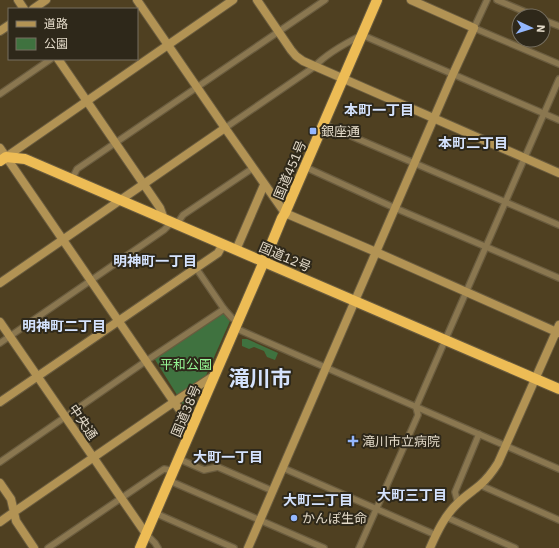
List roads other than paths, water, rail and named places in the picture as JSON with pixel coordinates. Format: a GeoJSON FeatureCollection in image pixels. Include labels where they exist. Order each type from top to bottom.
{"type":"FeatureCollection","features":[{"type":"Feature","properties":{"kind":"highway","name":"国道451号"},"geometry":{"type":"LineString","coordinates":[[264,262],[377,0]]}},
{"type":"Feature","properties":{"kind":"highway","name":"国道12号"},"geometry":{"type":"LineString","coordinates":[[2,155],[25,158],[559,389]]}},
{"type":"Feature","properties":{"kind":"highway","name":"国道38号"},"geometry":{"type":"LineString","coordinates":[[140,548],[264,262]]}},
{"type":"Feature","properties":{"kind":"street"},"geometry":{"type":"LineString","coordinates":[[34,8],[46,0]]}},
{"type":"Feature","properties":{"kind":"street"},"geometry":{"type":"LineString","coordinates":[[137,0],[264,185],[285,213],[558,330],[498,463],[487,478],[458,503],[446,517],[430,548]]}},
{"type":"Feature","properties":{"kind":"street"},"geometry":{"type":"LineString","coordinates":[[192,427],[91,280],[2,155],[87,100],[233,0]]}},
{"type":"Feature","properties":{"kind":"street"},"geometry":{"type":"LineString","coordinates":[[257,0],[296,56],[303,61],[559,173]]}},
{"type":"Feature","properties":{"kind":"street"},"geometry":{"type":"LineString","coordinates":[[72,179],[77,169],[198,88],[325,0]]}},
{"type":"Feature","properties":{"kind":"street"},"geometry":{"type":"LineString","coordinates":[[411,0],[559,64]]}},
{"type":"Feature","properties":{"kind":"street"},"geometry":{"type":"LineString","coordinates":[[248,548],[452,74],[487,0]]}},
{"type":"Feature","properties":{"kind":"street"},"geometry":{"type":"LineString","coordinates":[[498,0],[516,8]]}},
{"type":"Feature","properties":{"kind":"street"},"geometry":{"type":"LineString","coordinates":[[0,32],[8,26]]}},
{"type":"Feature","properties":{"kind":"street"},"geometry":{"type":"LineString","coordinates":[[0,283],[314,67],[320,61],[350,41],[362,35],[559,120]]}},
{"type":"Feature","properties":{"kind":"street"},"geometry":{"type":"LineString","coordinates":[[0,94],[50,60]]}},
{"type":"Feature","properties":{"kind":"street"},"geometry":{"type":"LineString","coordinates":[[59,60],[160,208],[171,221]]}},
{"type":"Feature","properties":{"kind":"street"},"geometry":{"type":"LineString","coordinates":[[359,548],[418,415],[416,407],[559,79]]}},
{"type":"Feature","properties":{"kind":"street"},"geometry":{"type":"LineString","coordinates":[[323,124],[559,226]]}},
{"type":"Feature","properties":{"kind":"street"},"geometry":{"type":"LineString","coordinates":[[305,167],[395,208],[559,278]]}},
{"type":"Feature","properties":{"kind":"street"},"geometry":{"type":"LineString","coordinates":[[0,343],[164,230],[171,221],[183,216],[253,168]]}},
{"type":"Feature","properties":{"kind":"street"},"geometry":{"type":"LineString","coordinates":[[236,250],[264,185]]}},
{"type":"Feature","properties":{"kind":"street"},"geometry":{"type":"LineString","coordinates":[[0,402],[218,253],[223,244]]}},
{"type":"Feature","properties":{"kind":"street"},"geometry":{"type":"LineString","coordinates":[[196,268],[224,309],[237,325],[326,368],[559,469]]}},
{"type":"Feature","properties":{"kind":"street"},"geometry":{"type":"LineString","coordinates":[[0,462],[224,309]]}},
{"type":"Feature","properties":{"kind":"street","name":"中央通"},"geometry":{"type":"LineString","coordinates":[[0,322],[146,534]]}},
{"type":"Feature","properties":{"kind":"street"},"geometry":{"type":"LineString","coordinates":[[0,522],[174,402],[215,376]]}},
{"type":"Feature","properties":{"kind":"street"},"geometry":{"type":"LineString","coordinates":[[458,503],[455,492],[479,434]]}},
{"type":"Feature","properties":{"kind":"street"},"geometry":{"type":"LineString","coordinates":[[179,459],[204,470],[218,467],[273,491]]}},
{"type":"Feature","properties":{"kind":"street"},"geometry":{"type":"LineString","coordinates":[[283,468],[436,535]]}},
{"type":"Feature","properties":{"kind":"street"},"geometry":{"type":"LineString","coordinates":[[48,548],[164,469],[174,471]]}},
{"type":"Feature","properties":{"kind":"street"},"geometry":{"type":"LineString","coordinates":[[170,481],[324,548]]}},
{"type":"Feature","properties":{"kind":"street"},"geometry":{"type":"LineString","coordinates":[[0,483],[11,499],[16,521],[34,548]]}},
{"type":"Feature","properties":{"kind":"street"},"geometry":{"type":"LineString","coordinates":[[480,485],[559,520]]}},
{"type":"Feature","properties":{"kind":"street"},"geometry":{"type":"LineString","coordinates":[[155,513],[234,548]]}},
{"type":"Feature","properties":{"kind":"street"},"geometry":{"type":"LineString","coordinates":[[446,517],[515,548]]}},
{"type":"Feature","properties":{"kind":"street"},"geometry":{"type":"LineString","coordinates":[[146,534],[155,542],[158,548]]}},
{"type":"Feature","properties":{"kind":"place","name":"銀座通"},"geometry":{"type":"Point","coordinates":[313,131]}},
{"type":"Feature","properties":{"kind":"place","name":"滝川市立病院"},"geometry":{"type":"Point","coordinates":[353,441]}},
{"type":"Feature","properties":{"kind":"place","name":"かんぽ生命"},"geometry":{"type":"Point","coordinates":[294,518]}},
{"type":"Feature","properties":{"kind":"district","name":"本町一丁目"},"geometry":{"type":"Point","coordinates":[379,110]}},
{"type":"Feature","properties":{"kind":"district","name":"本町二丁目"},"geometry":{"type":"Point","coordinates":[473,143]}},
{"type":"Feature","properties":{"kind":"district","name":"明神町一丁目"},"geometry":{"type":"Point","coordinates":[155,261]}},
{"type":"Feature","properties":{"kind":"district","name":"明神町二丁目"},"geometry":{"type":"Point","coordinates":[64,326]}},
{"type":"Feature","properties":{"kind":"district","name":"滝川市"},"geometry":{"type":"Point","coordinates":[260,378]}},
{"type":"Feature","properties":{"kind":"district","name":"大町一丁目"},"geometry":{"type":"Point","coordinates":[228,457]}},
{"type":"Feature","properties":{"kind":"district","name":"大町三丁目"},"geometry":{"type":"Point","coordinates":[412,495]}},
{"type":"Feature","properties":{"kind":"district","name":"大町二丁目"},"geometry":{"type":"Point","coordinates":[318,500]}},
{"type":"Feature","properties":{"kind":"park label","name":"平和公園"},"geometry":{"type":"Point","coordinates":[186,364]}}]}
